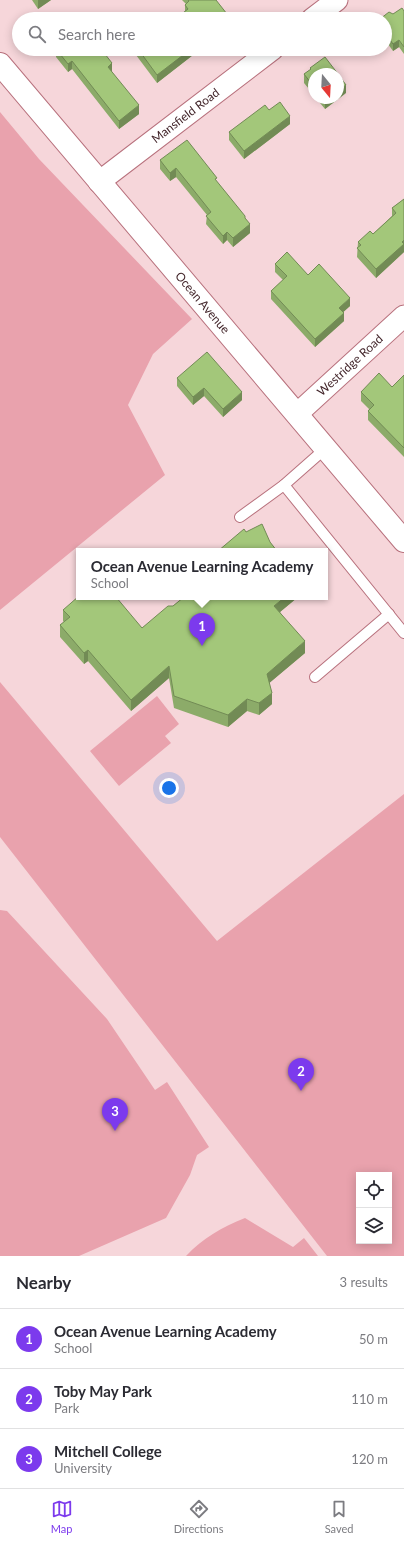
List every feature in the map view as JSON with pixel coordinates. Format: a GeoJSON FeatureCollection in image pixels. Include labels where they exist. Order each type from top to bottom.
{"type":"FeatureCollection","features":[{"type":"Feature","properties":{"kind":"main road","name":"Ocean Avenue"},"geometry":{"type":"LineString","coordinates":[[0,64],[404,541]]}},
{"type":"Feature","properties":{"kind":"street"},"geometry":{"type":"LineString","coordinates":[[321,12],[337,0]]}},
{"type":"Feature","properties":{"kind":"street","name":"Mansfield Road"},"geometry":{"type":"LineString","coordinates":[[99,182],[264,56]]}},
{"type":"Feature","properties":{"kind":"street","name":"Westridge Road"},"geometry":{"type":"LineString","coordinates":[[297,414],[404,316]]}},
{"type":"Feature","properties":{"kind":"lane"},"geometry":{"type":"LineString","coordinates":[[240,516],[284,485],[326,448]]}},
{"type":"Feature","properties":{"kind":"lane"},"geometry":{"type":"LineString","coordinates":[[284,485],[404,633]]}},
{"type":"Feature","properties":{"kind":"lane"},"geometry":{"type":"LineString","coordinates":[[315,676],[389,614]]}},
{"type":"Feature","properties":{"kind":"shaded area"},"geometry":{"type":"Polygon","coordinates":[[[0,112],[39,159],[192,319],[153,354],[128,405],[165,475],[0,610],[0,112]]]}},
{"type":"Feature","properties":{"kind":"shaded area"},"geometry":{"type":"Polygon","coordinates":[[[0,682],[217,941],[404,794],[404,1256],[327,1256],[0,837],[0,682]]]}},
{"type":"Feature","properties":{"kind":"shaded area"},"geometry":{"type":"Polygon","coordinates":[[[157,696],[179,724],[165,736],[171,743],[119,786],[90,751],[157,696]]]}},
{"type":"Feature","properties":{"kind":"shaded area"},"geometry":{"type":"Polygon","coordinates":[[[0,910],[7,911],[107,1019],[155,1090],[167,1082],[209,1147],[197,1155],[190,1175],[166,1218],[79,1256],[0,1256],[0,910]]]}},
{"type":"Feature","properties":{"kind":"shaded area"},"geometry":{"type":"Polygon","coordinates":[[[245,1218],[293,1247],[304,1238],[318,1256],[186,1256],[213,1234],[228,1225],[245,1218]]]}},
{"type":"Feature","properties":{"kind":"building"},"geometry":{"type":"Polygon","coordinates":[[[188,0],[216,0],[225,12],[184,12],[188,9],[185,5],[189,1],[188,0]]]}},
{"type":"Feature","properties":{"kind":"building"},"geometry":{"type":"Polygon","coordinates":[[[402,8],[404,11],[404,47],[399,40],[393,44],[392,43],[393,14],[402,8]]]}},
{"type":"Feature","properties":{"kind":"building"},"geometry":{"type":"Polygon","coordinates":[[[62,56],[106,56],[112,63],[108,67],[139,105],[119,121],[72,61],[68,64],[62,56]]]}},
{"type":"Feature","properties":{"kind":"building"},"geometry":{"type":"Polygon","coordinates":[[[143,56],[182,56],[157,75],[143,56]]]}},
{"type":"Feature","properties":{"kind":"building"},"geometry":{"type":"Polygon","coordinates":[[[325,57],[333,68],[310,68],[325,57]]]}},
{"type":"Feature","properties":{"kind":"building"},"geometry":{"type":"Polygon","coordinates":[[[308,71],[308,79],[304,74],[308,71]]]}},
{"type":"Feature","properties":{"kind":"building"},"geometry":{"type":"Polygon","coordinates":[[[280,102],[290,116],[244,151],[229,132],[265,105],[269,110],[280,102]]]}},
{"type":"Feature","properties":{"kind":"building"},"geometry":{"type":"Polygon","coordinates":[[[187,140],[250,224],[233,238],[227,232],[223,236],[206,216],[211,212],[176,168],[170,173],[160,160],[187,140]]]}},
{"type":"Feature","properties":{"kind":"building"},"geometry":{"type":"Polygon","coordinates":[[[404,199],[404,240],[402,242],[404,244],[376,269],[357,248],[361,245],[358,242],[370,231],[373,234],[396,213],[392,208],[404,199]]]}},
{"type":"Feature","properties":{"kind":"building"},"geometry":{"type":"Polygon","coordinates":[[[287,252],[308,275],[319,264],[350,298],[339,308],[344,313],[315,339],[271,291],[287,276],[275,264],[287,252]]]}},
{"type":"Feature","properties":{"kind":"building"},"geometry":{"type":"Polygon","coordinates":[[[207,352],[242,392],[223,409],[204,388],[193,397],[177,378],[207,352]]]}},
{"type":"Feature","properties":{"kind":"building"},"geometry":{"type":"Polygon","coordinates":[[[379,373],[392,387],[404,375],[404,448],[368,411],[374,405],[361,392],[379,373]]]}},
{"type":"Feature","properties":{"kind":"building"},"geometry":{"type":"Polygon","coordinates":[[[262,524],[270,542],[275,548],[222,548],[244,529],[246,532],[262,524]]]}},
{"type":"Feature","properties":{"kind":"building"},"geometry":{"type":"Polygon","coordinates":[[[76,599],[76,600],[119,600],[142,628],[168,606],[173,606],[180,600],[281,600],[274,606],[305,641],[267,674],[272,693],[259,703],[247,699],[228,715],[174,696],[169,666],[131,700],[88,650],[84,653],[60,625],[70,617],[63,610],[76,599]]]}},
{"type":"Feature","properties":{"kind":"place","name":"Ocean Avenue Learning Academy"},"geometry":{"type":"Point","coordinates":[202,646]}},
{"type":"Feature","properties":{"kind":"place","name":"Toby May Park"},"geometry":{"type":"Point","coordinates":[301,1091]}},
{"type":"Feature","properties":{"kind":"place","name":"Mitchell College"},"geometry":{"type":"Point","coordinates":[115,1131]}}]}
